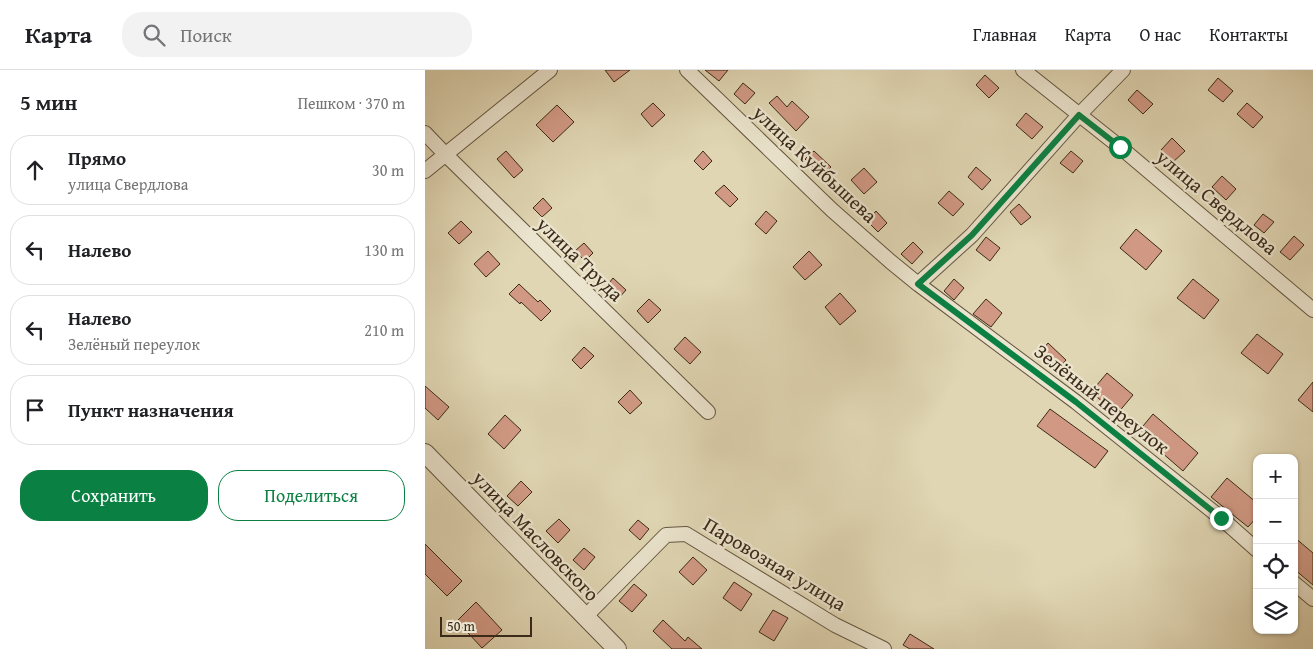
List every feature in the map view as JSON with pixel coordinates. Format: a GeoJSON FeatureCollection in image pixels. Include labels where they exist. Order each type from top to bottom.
{"type":"FeatureCollection","features":[{"type":"Feature","properties":{"kind":"street"},"geometry":{"type":"LineString","coordinates":[[425,171],[550,70]]}},
{"type":"Feature","properties":{"kind":"street","name":"улица Куйбышева"},"geometry":{"type":"LineString","coordinates":[[687,70],[832,210],[918,284]]}},
{"type":"Feature","properties":{"kind":"street","name":"улица Свердлова"},"geometry":{"type":"LineString","coordinates":[[1023,70],[1120,147],[1313,310]]}},
{"type":"Feature","properties":{"kind":"street"},"geometry":{"type":"LineString","coordinates":[[918,284],[972,235],[1079,115],[1123,70]]}},
{"type":"Feature","properties":{"kind":"street","name":"улица Труда"},"geometry":{"type":"LineString","coordinates":[[425,133],[708,412]]}},
{"type":"Feature","properties":{"kind":"street","name":"Зелёный переулок"},"geometry":{"type":"LineString","coordinates":[[918,284],[1076,402],[1221,518],[1253,546]]}},
{"type":"Feature","properties":{"kind":"street","name":"улица Масловского"},"geometry":{"type":"LineString","coordinates":[[425,452],[617,649]]}},
{"type":"Feature","properties":{"kind":"street","name":"Паровозная улица"},"geometry":{"type":"LineString","coordinates":[[585,617],[666,535],[686,534],[835,625],[884,649]]}},
{"type":"Feature","properties":{"kind":"street"},"geometry":{"type":"LineString","coordinates":[[1298,587],[1313,600]]}},
{"type":"Feature","properties":{"kind":"building"},"geometry":{"type":"Polygon","coordinates":[[[605,70],[630,70],[614,82],[605,70]]]}},
{"type":"Feature","properties":{"kind":"building"},"geometry":{"type":"Polygon","coordinates":[[[705,70],[728,70],[719,81],[705,70]]]}},
{"type":"Feature","properties":{"kind":"building"},"geometry":{"type":"Polygon","coordinates":[[[985,75],[999,88],[989,98],[976,85],[985,75]]]}},
{"type":"Feature","properties":{"kind":"building"},"geometry":{"type":"Polygon","coordinates":[[[1218,78],[1233,91],[1223,102],[1208,90],[1218,78]]]}},
{"type":"Feature","properties":{"kind":"building"},"geometry":{"type":"Polygon","coordinates":[[[743,83],[755,93],[745,104],[734,94],[743,83]]]}},
{"type":"Feature","properties":{"kind":"building"},"geometry":{"type":"Polygon","coordinates":[[[1137,90],[1153,104],[1143,114],[1128,100],[1137,90]]]}},
{"type":"Feature","properties":{"kind":"building"},"geometry":{"type":"Polygon","coordinates":[[[777,96],[787,107],[792,101],[809,117],[796,131],[769,103],[777,96]]]}},
{"type":"Feature","properties":{"kind":"building"},"geometry":{"type":"Polygon","coordinates":[[[653,103],[665,115],[652,127],[641,114],[653,103]]]}},
{"type":"Feature","properties":{"kind":"building"},"geometry":{"type":"Polygon","coordinates":[[[1247,103],[1263,117],[1253,128],[1237,114],[1247,103]]]}},
{"type":"Feature","properties":{"kind":"building"},"geometry":{"type":"Polygon","coordinates":[[[557,105],[574,122],[553,142],[536,125],[557,105]]]}},
{"type":"Feature","properties":{"kind":"building"},"geometry":{"type":"Polygon","coordinates":[[[1026,113],[1043,127],[1032,139],[1016,125],[1026,113]]]}},
{"type":"Feature","properties":{"kind":"building"},"geometry":{"type":"Polygon","coordinates":[[[1172,138],[1185,151],[1173,162],[1161,150],[1172,138]]]}},
{"type":"Feature","properties":{"kind":"building"},"geometry":{"type":"Polygon","coordinates":[[[506,151],[523,170],[514,178],[497,159],[506,151]]]}},
{"type":"Feature","properties":{"kind":"building"},"geometry":{"type":"Polygon","coordinates":[[[703,151],[712,161],[703,170],[694,161],[703,151]]]}},
{"type":"Feature","properties":{"kind":"building"},"geometry":{"type":"Polygon","coordinates":[[[814,151],[831,167],[822,176],[805,159],[814,151]]]}},
{"type":"Feature","properties":{"kind":"building"},"geometry":{"type":"Polygon","coordinates":[[[1071,151],[1083,161],[1073,173],[1060,163],[1071,151]]]}},
{"type":"Feature","properties":{"kind":"building"},"geometry":{"type":"Polygon","coordinates":[[[976,167],[991,180],[982,190],[968,177],[976,167]]]}},
{"type":"Feature","properties":{"kind":"building"},"geometry":{"type":"Polygon","coordinates":[[[864,168],[877,182],[864,194],[851,180],[864,168]]]}},
{"type":"Feature","properties":{"kind":"building"},"geometry":{"type":"Polygon","coordinates":[[[1222,176],[1236,189],[1226,200],[1212,187],[1222,176]]]}},
{"type":"Feature","properties":{"kind":"building"},"geometry":{"type":"Polygon","coordinates":[[[724,185],[738,199],[730,207],[715,193],[724,185]]]}},
{"type":"Feature","properties":{"kind":"building"},"geometry":{"type":"Polygon","coordinates":[[[949,191],[964,204],[953,216],[938,203],[949,191]]]}},
{"type":"Feature","properties":{"kind":"building"},"geometry":{"type":"Polygon","coordinates":[[[543,198],[552,208],[542,217],[533,208],[543,198]]]}},
{"type":"Feature","properties":{"kind":"building"},"geometry":{"type":"Polygon","coordinates":[[[1019,204],[1031,217],[1021,225],[1010,212],[1019,204]]]}},
{"type":"Feature","properties":{"kind":"building"},"geometry":{"type":"Polygon","coordinates":[[[766,211],[777,221],[766,234],[755,224],[766,211]]]}},
{"type":"Feature","properties":{"kind":"building"},"geometry":{"type":"Polygon","coordinates":[[[876,211],[887,223],[878,232],[867,221],[876,211]]]}},
{"type":"Feature","properties":{"kind":"building"},"geometry":{"type":"Polygon","coordinates":[[[1263,214],[1274,222],[1264,233],[1254,225],[1263,214]]]}},
{"type":"Feature","properties":{"kind":"building"},"geometry":{"type":"Polygon","coordinates":[[[461,221],[472,232],[459,244],[448,233],[461,221]]]}},
{"type":"Feature","properties":{"kind":"building"},"geometry":{"type":"Polygon","coordinates":[[[1136,229],[1162,251],[1146,270],[1120,248],[1136,229]]]}},
{"type":"Feature","properties":{"kind":"building"},"geometry":{"type":"Polygon","coordinates":[[[1294,236],[1304,245],[1290,260],[1280,252],[1294,236]]]}},
{"type":"Feature","properties":{"kind":"building"},"geometry":{"type":"Polygon","coordinates":[[[986,237],[1000,248],[990,261],[976,250],[986,237]]]}},
{"type":"Feature","properties":{"kind":"building"},"geometry":{"type":"Polygon","coordinates":[[[913,242],[923,252],[912,264],[901,254],[913,242]]]}},
{"type":"Feature","properties":{"kind":"building"},"geometry":{"type":"Polygon","coordinates":[[[584,243],[593,253],[585,261],[575,251],[584,243]]]}},
{"type":"Feature","properties":{"kind":"building"},"geometry":{"type":"Polygon","coordinates":[[[488,251],[500,264],[486,277],[474,264],[488,251]]]}},
{"type":"Feature","properties":{"kind":"building"},"geometry":{"type":"Polygon","coordinates":[[[809,251],[822,265],[805,280],[793,267],[809,251]]]}},
{"type":"Feature","properties":{"kind":"building"},"geometry":{"type":"Polygon","coordinates":[[[613,278],[626,290],[618,299],[605,288],[613,278]]]}},
{"type":"Feature","properties":{"kind":"building"},"geometry":{"type":"Polygon","coordinates":[[[954,279],[964,288],[954,300],[944,291],[954,279]]]}},
{"type":"Feature","properties":{"kind":"building"},"geometry":{"type":"Polygon","coordinates":[[[1193,279],[1219,300],[1204,319],[1177,298],[1193,279]]]}},
{"type":"Feature","properties":{"kind":"building"},"geometry":{"type":"Polygon","coordinates":[[[519,284],[538,302],[540,300],[551,311],[541,321],[521,302],[520,304],[509,294],[519,284]]]}},
{"type":"Feature","properties":{"kind":"building"},"geometry":{"type":"Polygon","coordinates":[[[840,293],[856,311],[840,325],[825,307],[840,293]]]}},
{"type":"Feature","properties":{"kind":"building"},"geometry":{"type":"Polygon","coordinates":[[[649,299],[661,310],[648,323],[637,311],[649,299]]]}},
{"type":"Feature","properties":{"kind":"building"},"geometry":{"type":"Polygon","coordinates":[[[986,299],[1002,313],[991,327],[973,314],[986,299]]]}},
{"type":"Feature","properties":{"kind":"building"},"geometry":{"type":"Polygon","coordinates":[[[1257,334],[1283,354],[1268,374],[1241,353],[1257,334]]]}},
{"type":"Feature","properties":{"kind":"building"},"geometry":{"type":"Polygon","coordinates":[[[685,337],[701,352],[690,364],[674,349],[685,337]]]}},
{"type":"Feature","properties":{"kind":"building"},"geometry":{"type":"Polygon","coordinates":[[[1048,343],[1066,360],[1057,371],[1039,354],[1048,343]]]}},
{"type":"Feature","properties":{"kind":"building"},"geometry":{"type":"Polygon","coordinates":[[[584,347],[594,356],[581,369],[572,360],[584,347]]]}},
{"type":"Feature","properties":{"kind":"building"},"geometry":{"type":"Polygon","coordinates":[[[1107,373],[1133,395],[1117,414],[1091,392],[1107,373]]]}},
{"type":"Feature","properties":{"kind":"building"},"geometry":{"type":"Polygon","coordinates":[[[1313,382],[1313,412],[1298,400],[1313,382]]]}},
{"type":"Feature","properties":{"kind":"building"},"geometry":{"type":"Polygon","coordinates":[[[425,386],[449,407],[438,420],[425,408],[425,386]]]}},
{"type":"Feature","properties":{"kind":"building"},"geometry":{"type":"Polygon","coordinates":[[[630,390],[642,403],[630,414],[618,402],[630,390]]]}},
{"type":"Feature","properties":{"kind":"building"},"geometry":{"type":"Polygon","coordinates":[[[1050,409],[1108,451],[1095,468],[1037,426],[1050,409]]]}},
{"type":"Feature","properties":{"kind":"building"},"geometry":{"type":"Polygon","coordinates":[[[1153,414],[1198,453],[1183,471],[1138,432],[1153,414]]]}},
{"type":"Feature","properties":{"kind":"building"},"geometry":{"type":"Polygon","coordinates":[[[505,415],[521,430],[504,449],[488,434],[505,415]]]}},
{"type":"Feature","properties":{"kind":"building"},"geometry":{"type":"Polygon","coordinates":[[[1227,478],[1253,500],[1253,521],[1248,527],[1211,497],[1227,478]]]}},
{"type":"Feature","properties":{"kind":"building"},"geometry":{"type":"Polygon","coordinates":[[[521,481],[532,492],[518,506],[507,496],[521,481]]]}},
{"type":"Feature","properties":{"kind":"building"},"geometry":{"type":"Polygon","coordinates":[[[559,519],[570,530],[558,543],[546,531],[559,519]]]}},
{"type":"Feature","properties":{"kind":"building"},"geometry":{"type":"Polygon","coordinates":[[[638,520],[649,529],[640,540],[629,530],[638,520]]]}},
{"type":"Feature","properties":{"kind":"building"},"geometry":{"type":"Polygon","coordinates":[[[1298,540],[1313,553],[1313,585],[1298,572],[1298,540]]]}},
{"type":"Feature","properties":{"kind":"building"},"geometry":{"type":"Polygon","coordinates":[[[425,544],[462,581],[447,596],[425,574],[425,544]]]}},
{"type":"Feature","properties":{"kind":"building"},"geometry":{"type":"Polygon","coordinates":[[[584,548],[595,557],[584,570],[573,560],[584,548]]]}},
{"type":"Feature","properties":{"kind":"building"},"geometry":{"type":"Polygon","coordinates":[[[693,557],[707,570],[693,585],[679,572],[693,557]]]}},
{"type":"Feature","properties":{"kind":"building"},"geometry":{"type":"Polygon","coordinates":[[[734,582],[752,594],[741,611],[723,598],[734,582]]]}},
{"type":"Feature","properties":{"kind":"building"},"geometry":{"type":"Polygon","coordinates":[[[634,584],[647,595],[632,612],[619,601],[634,584]]]}},
{"type":"Feature","properties":{"kind":"building"},"geometry":{"type":"Polygon","coordinates":[[[476,602],[502,630],[482,648],[457,621],[476,602]]]}},
{"type":"Feature","properties":{"kind":"building"},"geometry":{"type":"Polygon","coordinates":[[[773,610],[788,618],[774,641],[759,632],[773,610]]]}},
{"type":"Feature","properties":{"kind":"building"},"geometry":{"type":"Polygon","coordinates":[[[663,620],[685,641],[688,637],[702,649],[672,649],[653,631],[663,620]]]}},
{"type":"Feature","properties":{"kind":"building"},"geometry":{"type":"Polygon","coordinates":[[[910,634],[934,649],[910,649],[903,645],[910,634]]]}},
{"type":"Feature","properties":{"kind":"route"},"geometry":{"type":"LineString","coordinates":[[1120,147],[1079,115],[972,235],[918,284],[1076,402],[1221,518]]}}]}
